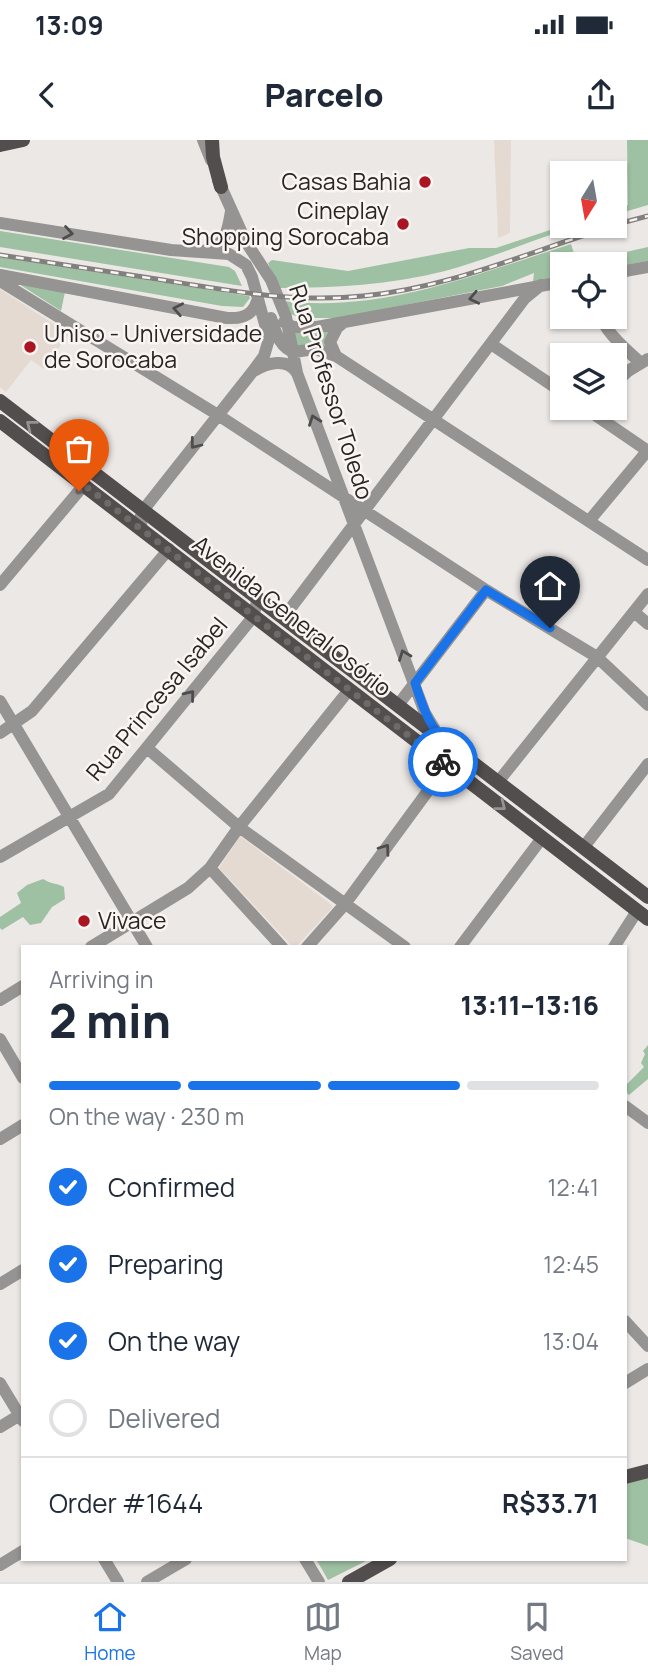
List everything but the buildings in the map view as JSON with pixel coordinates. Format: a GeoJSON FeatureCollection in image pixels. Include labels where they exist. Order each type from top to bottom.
{"type":"FeatureCollection","features":[{"type":"Feature","properties":{"kind":"main road"},"geometry":{"type":"LineString","coordinates":[[0,145],[23,140]]}},
{"type":"Feature","properties":{"kind":"main road"},"geometry":{"type":"LineString","coordinates":[[212,140],[213,157],[221,187]]}},
{"type":"Feature","properties":{"kind":"main road","name":"Avenida General Osório"},"geometry":{"type":"LineString","coordinates":[[0,401],[648,897]]}},
{"type":"Feature","properties":{"kind":"main road","name":"Avenida General Osório"},"geometry":{"type":"LineString","coordinates":[[0,421],[642,915]]}},
{"type":"Feature","properties":{"kind":"main road"},"geometry":{"type":"LineString","coordinates":[[627,1473],[648,1471]]}},
{"type":"Feature","properties":{"kind":"main road"},"geometry":{"type":"LineString","coordinates":[[349,1582],[386,1561]]}},
{"type":"Feature","properties":{"kind":"street","name":"Rua Professor Toledo"},"geometry":{"type":"LineString","coordinates":[[143,511],[268,349],[269,339],[250,255],[203,140]]}},
{"type":"Feature","properties":{"kind":"street"},"geometry":{"type":"LineString","coordinates":[[195,251],[220,244],[228,230],[231,211]]}},
{"type":"Feature","properties":{"kind":"street"},"geometry":{"type":"LineString","coordinates":[[0,223],[171,250],[250,255]]}},
{"type":"Feature","properties":{"kind":"street"},"geometry":{"type":"LineString","coordinates":[[229,254],[240,256],[251,267],[281,343],[290,351],[315,349],[336,356],[648,560]]}},
{"type":"Feature","properties":{"kind":"street","name":"Rua Professor Toledo"},"geometry":{"type":"LineString","coordinates":[[250,255],[271,280],[289,324],[297,373],[353,525],[428,720],[446,743]]}},
{"type":"Feature","properties":{"kind":"street"},"geometry":{"type":"LineString","coordinates":[[627,271],[648,267]]}},
{"type":"Feature","properties":{"kind":"street"},"geometry":{"type":"LineString","coordinates":[[0,275],[227,318],[240,318],[251,313],[258,296]]}},
{"type":"Feature","properties":{"kind":"street"},"geometry":{"type":"LineString","coordinates":[[0,281],[218,415],[486,590],[597,657],[648,705]]}},
{"type":"Feature","properties":{"kind":"street"},"geometry":{"type":"LineString","coordinates":[[289,324],[343,323],[550,284]]}},
{"type":"Feature","properties":{"kind":"street"},"geometry":{"type":"LineString","coordinates":[[284,617],[530,293],[541,285]]}},
{"type":"Feature","properties":{"kind":"street"},"geometry":{"type":"LineString","coordinates":[[518,289],[519,308]]}},
{"type":"Feature","properties":{"kind":"street"},"geometry":{"type":"LineString","coordinates":[[336,356],[330,342],[337,328],[343,323]]}},
{"type":"Feature","properties":{"kind":"street"},"geometry":{"type":"LineString","coordinates":[[609,329],[644,361],[627,374]]}},
{"type":"Feature","properties":{"kind":"street"},"geometry":{"type":"LineString","coordinates":[[491,344],[550,384]]}},
{"type":"Feature","properties":{"kind":"street"},"geometry":{"type":"LineString","coordinates":[[253,371],[278,363],[289,364],[297,373]]}},
{"type":"Feature","properties":{"kind":"street"},"geometry":{"type":"LineString","coordinates":[[589,521],[648,451],[604,420]]}},
{"type":"Feature","properties":{"kind":"street"},"geometry":{"type":"LineString","coordinates":[[312,475],[327,454]]}},
{"type":"Feature","properties":{"kind":"street"},"geometry":{"type":"LineString","coordinates":[[0,585],[84,485]]}},
{"type":"Feature","properties":{"kind":"street"},"geometry":{"type":"LineString","coordinates":[[142,529],[139,522],[143,511]]}},
{"type":"Feature","properties":{"kind":"street"},"geometry":{"type":"LineString","coordinates":[[0,733],[32,711],[169,549]]}},
{"type":"Feature","properties":{"kind":"street"},"geometry":{"type":"LineString","coordinates":[[398,705],[486,590]]}},
{"type":"Feature","properties":{"kind":"street"},"geometry":{"type":"LineString","coordinates":[[498,782],[648,593]]}},
{"type":"Feature","properties":{"kind":"street","name":"Rua Princesa Isabel"},"geometry":{"type":"LineString","coordinates":[[0,857],[109,794],[253,617],[258,598]]}},
{"type":"Feature","properties":{"kind":"street"},"geometry":{"type":"LineString","coordinates":[[634,612],[648,624]]}},
{"type":"Feature","properties":{"kind":"street"},"geometry":{"type":"LineString","coordinates":[[94,945],[188,888],[209,868],[349,690]]}},
{"type":"Feature","properties":{"kind":"street"},"geometry":{"type":"LineString","coordinates":[[0,701],[146,945]]}},
{"type":"Feature","properties":{"kind":"street"},"geometry":{"type":"LineString","coordinates":[[309,945],[345,904],[447,765],[452,755],[446,743]]}},
{"type":"Feature","properties":{"kind":"street"},"geometry":{"type":"LineString","coordinates":[[147,748],[239,827],[402,945]]}},
{"type":"Feature","properties":{"kind":"street"},"geometry":{"type":"LineString","coordinates":[[583,848],[648,764]]}},
{"type":"Feature","properties":{"kind":"street"},"geometry":{"type":"LineString","coordinates":[[462,945],[542,838]]}},
{"type":"Feature","properties":{"kind":"street"},"geometry":{"type":"LineString","coordinates":[[209,868],[280,945]]}},
{"type":"Feature","properties":{"kind":"street"},"geometry":{"type":"LineString","coordinates":[[616,945],[642,915]]}},
{"type":"Feature","properties":{"kind":"street"},"geometry":{"type":"LineString","coordinates":[[0,1000],[21,987]]}},
{"type":"Feature","properties":{"kind":"street"},"geometry":{"type":"LineString","coordinates":[[0,1039],[21,1075]]}},
{"type":"Feature","properties":{"kind":"street"},"geometry":{"type":"LineString","coordinates":[[627,1107],[648,1122]]}},
{"type":"Feature","properties":{"kind":"street"},"geometry":{"type":"LineString","coordinates":[[0,1139],[21,1126]]}},
{"type":"Feature","properties":{"kind":"street"},"geometry":{"type":"LineString","coordinates":[[0,1284],[21,1271]]}},
{"type":"Feature","properties":{"kind":"street"},"geometry":{"type":"LineString","coordinates":[[627,1323],[648,1346]]}},
{"type":"Feature","properties":{"kind":"street"},"geometry":{"type":"LineString","coordinates":[[627,1382],[648,1369]]}},
{"type":"Feature","properties":{"kind":"street"},"geometry":{"type":"LineString","coordinates":[[0,1383],[21,1415]]}},
{"type":"Feature","properties":{"kind":"street"},"geometry":{"type":"LineString","coordinates":[[0,1427],[21,1417]]}},
{"type":"Feature","properties":{"kind":"street"},"geometry":{"type":"LineString","coordinates":[[0,1565],[21,1552]]}},
{"type":"Feature","properties":{"kind":"street"},"geometry":{"type":"LineString","coordinates":[[105,1561],[118,1582]]}},
{"type":"Feature","properties":{"kind":"street"},"geometry":{"type":"LineString","coordinates":[[147,1582],[183,1561]]}},
{"type":"Feature","properties":{"kind":"street"},"geometry":{"type":"LineString","coordinates":[[306,1561],[319,1582]]}},
{"type":"Feature","properties":{"kind":"shaded area"},"geometry":{"type":"Polygon","coordinates":[[[494,140],[511,140],[510,233],[498,238],[494,140]]]}},
{"type":"Feature","properties":{"kind":"shaded area","name":"Uniso - Universidade de Sorocaba"},"geometry":{"type":"Polygon","coordinates":[[[0,289],[69,334],[44,369],[31,360],[6,392],[0,387],[0,289]]]}},
{"type":"Feature","properties":{"kind":"shaded area"},"geometry":{"type":"Polygon","coordinates":[[[240,836],[332,905],[332,908],[298,945],[291,945],[219,868],[240,836]]]}},
{"type":"Feature","properties":{"kind":"green space"},"geometry":{"type":"Polygon","coordinates":[[[627,140],[648,140],[648,205],[627,211],[627,140]]]}},
{"type":"Feature","properties":{"kind":"green space"},"geometry":{"type":"Polygon","coordinates":[[[550,230],[550,235],[462,266],[383,283],[279,288],[268,263],[272,260],[348,271],[469,248],[496,248],[550,230]]]}},
{"type":"Feature","properties":{"kind":"green space"},"geometry":{"type":"Polygon","coordinates":[[[0,231],[229,267],[235,271],[242,286],[0,247],[0,231]]]}},
{"type":"Feature","properties":{"kind":"green space"},"geometry":{"type":"Polygon","coordinates":[[[571,244],[574,252],[550,252],[550,280],[533,282],[534,273],[502,286],[338,318],[302,318],[290,314],[283,301],[357,301],[393,296],[465,278],[571,244]]]}},
{"type":"Feature","properties":{"kind":"green space"},"geometry":{"type":"Polygon","coordinates":[[[648,247],[648,261],[627,265],[626,252],[648,247]]]}},
{"type":"Feature","properties":{"kind":"green space"},"geometry":{"type":"Polygon","coordinates":[[[0,257],[250,298],[243,307],[222,306],[0,267],[0,257]]]}},
{"type":"Feature","properties":{"kind":"green space"},"geometry":{"type":"Polygon","coordinates":[[[19,284],[65,292],[61,311],[19,284]]]}},
{"type":"Feature","properties":{"kind":"green space"},"geometry":{"type":"Polygon","coordinates":[[[330,330],[327,349],[297,347],[292,332],[330,330]]]}},
{"type":"Feature","properties":{"kind":"green space"},"geometry":{"type":"Polygon","coordinates":[[[43,879],[64,887],[65,899],[52,907],[41,923],[30,925],[23,917],[2,930],[0,917],[21,903],[17,893],[27,885],[43,879]]]}},
{"type":"Feature","properties":{"kind":"green space"},"geometry":{"type":"Polygon","coordinates":[[[648,1045],[648,1079],[629,1095],[627,1084],[644,1067],[641,1063],[645,1054],[643,1051],[648,1045]]]}},
{"type":"Feature","properties":{"kind":"green space"},"geometry":{"type":"Polygon","coordinates":[[[648,1477],[648,1546],[627,1539],[627,1482],[648,1477]]]}},
{"type":"Feature","properties":{"kind":"green space"},"geometry":{"type":"Polygon","coordinates":[[[317,1561],[366,1561],[328,1580],[317,1561]]]}},
{"type":"Feature","properties":{"kind":"railway"},"geometry":{"type":"LineString","coordinates":[[627,222],[648,216]]}},
{"type":"Feature","properties":{"kind":"railway"},"geometry":{"type":"LineString","coordinates":[[0,255],[238,292],[338,298],[395,292],[459,277],[577,238]]}},
{"type":"Feature","properties":{"kind":"way so far"},"geometry":{"type":"LineString","coordinates":[[79,491],[84,485],[443,762]]}},
{"type":"Feature","properties":{"kind":"place","name":"Casas Bahia"},"geometry":{"type":"Point","coordinates":[425,182]}},
{"type":"Feature","properties":{"kind":"place","name":"Cineplay Shopping Sorocaba"},"geometry":{"type":"Point","coordinates":[403,224]}},
{"type":"Feature","properties":{"kind":"place","name":"Uniso - Universidade de Sorocaba"},"geometry":{"type":"Point","coordinates":[30,347]}},
{"type":"Feature","properties":{"kind":"place","name":"Vivace"},"geometry":{"type":"Point","coordinates":[84,921]}},
{"type":"Feature","properties":{"kind":"route"},"geometry":{"type":"LineString","coordinates":[[443,762],[447,765],[451,758],[451,747],[428,720],[415,683],[486,590],[550,628]]}}]}
